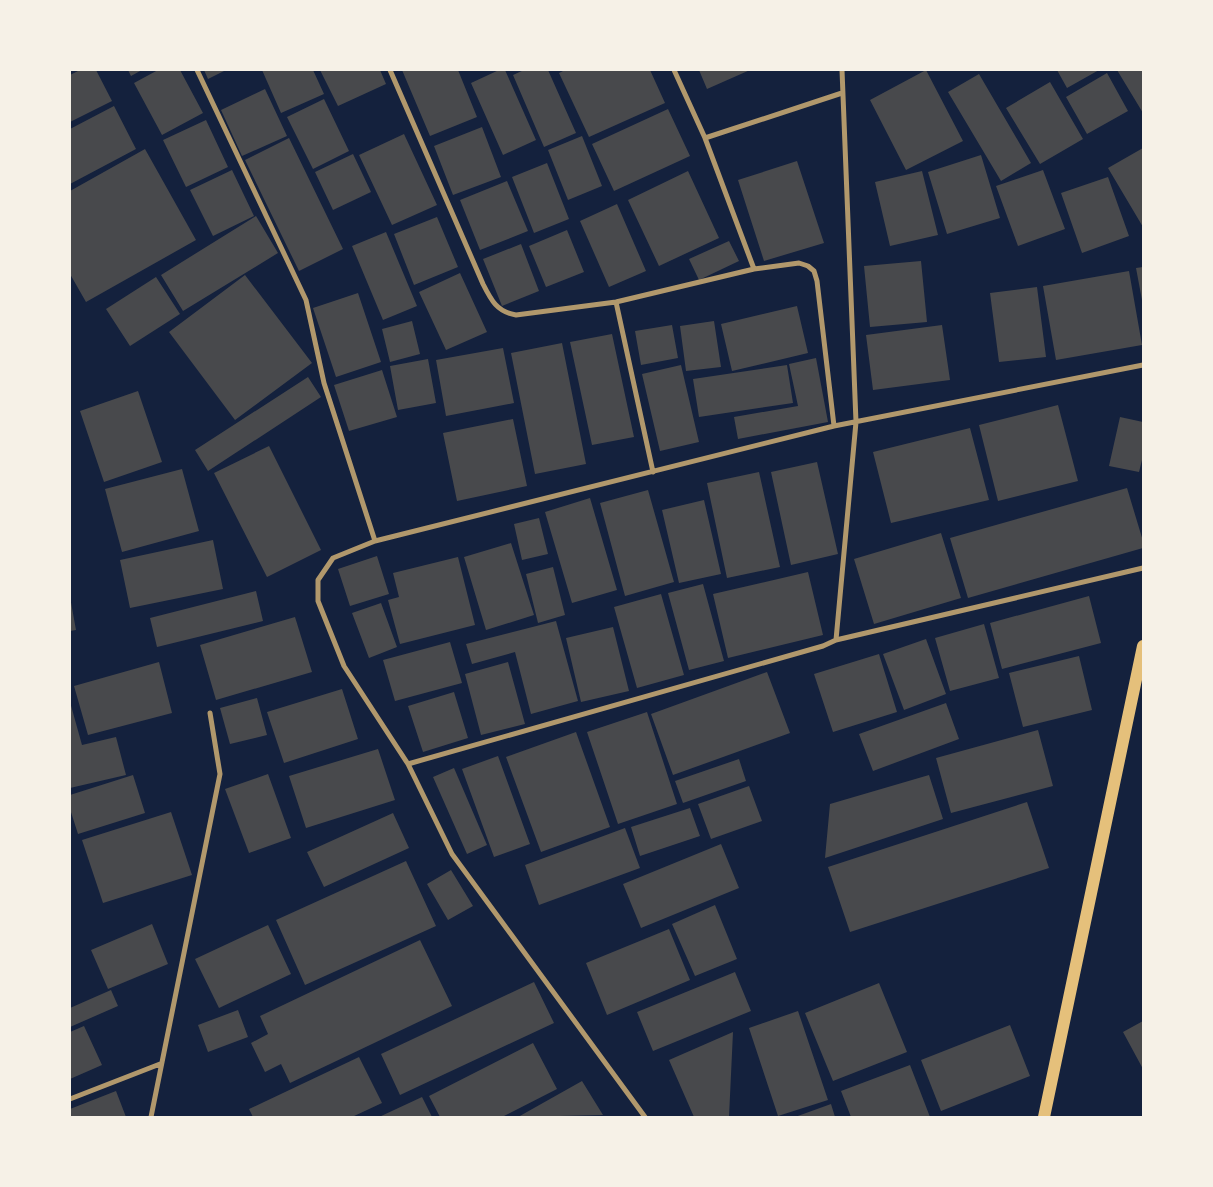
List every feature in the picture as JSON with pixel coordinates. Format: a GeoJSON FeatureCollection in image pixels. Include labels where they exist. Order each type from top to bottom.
{"type":"FeatureCollection","features":[{"type":"Feature","properties":{"kind":"main road"},"geometry":{"type":"LineString","coordinates":[[1044,1117],[1143,646]]}},
{"type":"Feature","properties":{"kind":"street"},"geometry":{"type":"LineString","coordinates":[[198,70],[306,300],[324,383],[376,541]]}},
{"type":"Feature","properties":{"kind":"street"},"geometry":{"type":"LineString","coordinates":[[390,70],[483,284],[497,308],[505,314],[516,315],[616,302],[754,269],[799,263],[808,266],[814,271],[834,426]]}},
{"type":"Feature","properties":{"kind":"street"},"geometry":{"type":"LineString","coordinates":[[674,70],[706,138],[754,269]]}},
{"type":"Feature","properties":{"kind":"street"},"geometry":{"type":"LineString","coordinates":[[836,640],[856,422],[842,70]]}},
{"type":"Feature","properties":{"kind":"street"},"geometry":{"type":"LineString","coordinates":[[706,138],[842,93]]}},
{"type":"Feature","properties":{"kind":"street"},"geometry":{"type":"LineString","coordinates":[[616,302],[653,472]]}},
{"type":"Feature","properties":{"kind":"street"},"geometry":{"type":"LineString","coordinates":[[645,1117],[452,854],[408,764],[344,666],[318,601],[318,580],[333,558],[376,541],[834,426],[1143,365]]}},
{"type":"Feature","properties":{"kind":"street"},"geometry":{"type":"LineString","coordinates":[[408,764],[823,646],[836,640],[1143,568]]}},
{"type":"Feature","properties":{"kind":"street"},"geometry":{"type":"LineString","coordinates":[[151,1117],[160,1064],[220,774],[210,714]]}},
{"type":"Feature","properties":{"kind":"street"},"geometry":{"type":"LineString","coordinates":[[70,1099],[160,1064]]}},
{"type":"Feature","properties":{"kind":"building"},"geometry":{"type":"Polygon","coordinates":[[[80,70],[96,70],[112,101],[70,122],[70,75],[80,70]]]}},
{"type":"Feature","properties":{"kind":"building"},"geometry":{"type":"Polygon","coordinates":[[[128,70],[142,70],[131,76],[128,70]]]}},
{"type":"Feature","properties":{"kind":"building"},"geometry":{"type":"Polygon","coordinates":[[[158,70],[180,70],[203,113],[162,135],[134,83],[158,70]]]}},
{"type":"Feature","properties":{"kind":"building"},"geometry":{"type":"Polygon","coordinates":[[[204,70],[226,70],[208,79],[204,70]]]}},
{"type":"Feature","properties":{"kind":"building"},"geometry":{"type":"Polygon","coordinates":[[[262,70],[313,70],[324,94],[281,113],[262,70]]]}},
{"type":"Feature","properties":{"kind":"building"},"geometry":{"type":"Polygon","coordinates":[[[320,70],[380,70],[386,84],[338,106],[320,70]]]}},
{"type":"Feature","properties":{"kind":"building"},"geometry":{"type":"Polygon","coordinates":[[[402,70],[458,70],[477,117],[430,136],[402,70]]]}},
{"type":"Feature","properties":{"kind":"building"},"geometry":{"type":"Polygon","coordinates":[[[499,70],[505,70],[536,140],[503,155],[471,83],[499,70]]]}},
{"type":"Feature","properties":{"kind":"building"},"geometry":{"type":"Polygon","coordinates":[[[524,70],[548,70],[576,133],[544,147],[513,75],[524,70]]]}},
{"type":"Feature","properties":{"kind":"building"},"geometry":{"type":"Polygon","coordinates":[[[565,70],[650,70],[665,103],[589,137],[559,73],[565,70]]]}},
{"type":"Feature","properties":{"kind":"building"},"geometry":{"type":"Polygon","coordinates":[[[699,70],[750,70],[707,89],[699,70]]]}},
{"type":"Feature","properties":{"kind":"building"},"geometry":{"type":"Polygon","coordinates":[[[926,70],[963,141],[906,170],[870,100],[926,70]]]}},
{"type":"Feature","properties":{"kind":"building"},"geometry":{"type":"Polygon","coordinates":[[[1057,70],[1099,70],[1067,88],[1057,70]]]}},
{"type":"Feature","properties":{"kind":"building"},"geometry":{"type":"Polygon","coordinates":[[[1117,70],[1143,70],[1143,113],[1117,70]]]}},
{"type":"Feature","properties":{"kind":"building"},"geometry":{"type":"Polygon","coordinates":[[[1107,73],[1128,111],[1087,134],[1066,97],[1107,73]]]}},
{"type":"Feature","properties":{"kind":"building"},"geometry":{"type":"Polygon","coordinates":[[[979,74],[1031,163],[1001,181],[948,92],[979,74]]]}},
{"type":"Feature","properties":{"kind":"building"},"geometry":{"type":"Polygon","coordinates":[[[1050,82],[1083,139],[1040,164],[1006,108],[1050,82]]]}},
{"type":"Feature","properties":{"kind":"building"},"geometry":{"type":"Polygon","coordinates":[[[265,89],[287,136],[242,156],[221,110],[265,89]]]}},
{"type":"Feature","properties":{"kind":"building"},"geometry":{"type":"Polygon","coordinates":[[[324,99],[349,151],[313,169],[287,117],[324,99]]]}},
{"type":"Feature","properties":{"kind":"building"},"geometry":{"type":"Polygon","coordinates":[[[114,106],[136,149],[70,184],[70,129],[114,106]]]}},
{"type":"Feature","properties":{"kind":"building"},"geometry":{"type":"Polygon","coordinates":[[[668,109],[690,156],[614,191],[592,144],[668,109]]]}},
{"type":"Feature","properties":{"kind":"building"},"geometry":{"type":"Polygon","coordinates":[[[206,120],[228,167],[186,187],[163,140],[206,120]]]}},
{"type":"Feature","properties":{"kind":"building"},"geometry":{"type":"Polygon","coordinates":[[[482,127],[501,177],[453,195],[434,146],[482,127]]]}},
{"type":"Feature","properties":{"kind":"building"},"geometry":{"type":"Polygon","coordinates":[[[404,134],[437,205],[392,225],[359,155],[404,134]]]}},
{"type":"Feature","properties":{"kind":"building"},"geometry":{"type":"Polygon","coordinates":[[[582,136],[602,186],[568,200],[548,150],[582,136]]]}},
{"type":"Feature","properties":{"kind":"building"},"geometry":{"type":"Polygon","coordinates":[[[289,138],[343,249],[299,271],[245,160],[289,138]]]}},
{"type":"Feature","properties":{"kind":"building"},"geometry":{"type":"Polygon","coordinates":[[[1143,148],[1143,227],[1108,168],[1143,148]]]}},
{"type":"Feature","properties":{"kind":"building"},"geometry":{"type":"Polygon","coordinates":[[[145,149],[196,240],[86,302],[70,274],[70,191],[145,149]]]}},
{"type":"Feature","properties":{"kind":"building"},"geometry":{"type":"Polygon","coordinates":[[[353,154],[371,192],[333,210],[315,172],[353,154]]]}},
{"type":"Feature","properties":{"kind":"building"},"geometry":{"type":"Polygon","coordinates":[[[981,155],[1000,218],[947,234],[928,172],[981,155]]]}},
{"type":"Feature","properties":{"kind":"building"},"geometry":{"type":"Polygon","coordinates":[[[797,161],[824,243],[764,261],[738,180],[797,161]]]}},
{"type":"Feature","properties":{"kind":"building"},"geometry":{"type":"Polygon","coordinates":[[[547,163],[569,219],[534,233],[512,177],[547,163]]]}},
{"type":"Feature","properties":{"kind":"building"},"geometry":{"type":"Polygon","coordinates":[[[232,170],[254,216],[213,236],[190,190],[232,170]]]}},
{"type":"Feature","properties":{"kind":"building"},"geometry":{"type":"Polygon","coordinates":[[[1043,170],[1065,229],[1018,246],[996,186],[1043,170]]]}},
{"type":"Feature","properties":{"kind":"building"},"geometry":{"type":"Polygon","coordinates":[[[688,171],[719,238],[659,266],[628,200],[688,171]]]}},
{"type":"Feature","properties":{"kind":"building"},"geometry":{"type":"Polygon","coordinates":[[[922,171],[938,235],[890,246],[875,182],[922,171]]]}},
{"type":"Feature","properties":{"kind":"building"},"geometry":{"type":"Polygon","coordinates":[[[1108,177],[1129,236],[1082,253],[1061,193],[1108,177]]]}},
{"type":"Feature","properties":{"kind":"building"},"geometry":{"type":"Polygon","coordinates":[[[507,181],[528,231],[480,250],[460,200],[507,181]]]}},
{"type":"Feature","properties":{"kind":"building"},"geometry":{"type":"Polygon","coordinates":[[[617,204],[646,271],[609,287],[580,221],[617,204]]]}},
{"type":"Feature","properties":{"kind":"building"},"geometry":{"type":"Polygon","coordinates":[[[256,216],[278,253],[183,311],[161,275],[256,216]]]}},
{"type":"Feature","properties":{"kind":"building"},"geometry":{"type":"Polygon","coordinates":[[[437,217],[458,267],[414,285],[394,234],[437,217]]]}},
{"type":"Feature","properties":{"kind":"building"},"geometry":{"type":"Polygon","coordinates":[[[567,230],[584,272],[546,287],[529,246],[567,230]]]}},
{"type":"Feature","properties":{"kind":"building"},"geometry":{"type":"Polygon","coordinates":[[[386,232],[417,306],[383,320],[352,246],[386,232]]]}},
{"type":"Feature","properties":{"kind":"building"},"geometry":{"type":"Polygon","coordinates":[[[729,241],[739,261],[699,280],[689,259],[729,241]]]}},
{"type":"Feature","properties":{"kind":"building"},"geometry":{"type":"Polygon","coordinates":[[[521,244],[539,291],[502,306],[483,259],[521,244]]]}},
{"type":"Feature","properties":{"kind":"building"},"geometry":{"type":"Polygon","coordinates":[[[921,261],[927,322],[870,327],[864,266],[921,261]]]}},
{"type":"Feature","properties":{"kind":"building"},"geometry":{"type":"Polygon","coordinates":[[[1143,267],[1143,300],[1142,300],[1136,268],[1143,267]]]}},
{"type":"Feature","properties":{"kind":"building"},"geometry":{"type":"Polygon","coordinates":[[[1129,271],[1142,345],[1056,360],[1043,286],[1129,271]]]}},
{"type":"Feature","properties":{"kind":"building"},"geometry":{"type":"Polygon","coordinates":[[[460,273],[487,332],[446,350],[419,292],[460,273]]]}},
{"type":"Feature","properties":{"kind":"building"},"geometry":{"type":"Polygon","coordinates":[[[245,275],[312,363],[235,420],[169,332],[245,275]]]}},
{"type":"Feature","properties":{"kind":"building"},"geometry":{"type":"Polygon","coordinates":[[[156,277],[180,314],[130,346],[106,309],[156,277]]]}},
{"type":"Feature","properties":{"kind":"building"},"geometry":{"type":"Polygon","coordinates":[[[1037,287],[1046,357],[999,362],[990,293],[1037,287]]]}},
{"type":"Feature","properties":{"kind":"building"},"geometry":{"type":"Polygon","coordinates":[[[358,293],[381,362],[336,377],[313,308],[358,293]]]}},
{"type":"Feature","properties":{"kind":"building"},"geometry":{"type":"Polygon","coordinates":[[[797,306],[808,353],[732,371],[721,324],[797,306]]]}},
{"type":"Feature","properties":{"kind":"building"},"geometry":{"type":"Polygon","coordinates":[[[412,321],[420,354],[390,362],[382,329],[412,321]]]}},
{"type":"Feature","properties":{"kind":"building"},"geometry":{"type":"Polygon","coordinates":[[[714,321],[721,367],[686,371],[680,326],[714,321]]]}},
{"type":"Feature","properties":{"kind":"building"},"geometry":{"type":"Polygon","coordinates":[[[672,325],[678,358],[641,365],[635,331],[672,325]]]}},
{"type":"Feature","properties":{"kind":"building"},"geometry":{"type":"Polygon","coordinates":[[[942,325],[950,380],[873,390],[866,335],[942,325]]]}},
{"type":"Feature","properties":{"kind":"building"},"geometry":{"type":"Polygon","coordinates":[[[612,334],[634,437],[592,445],[570,342],[612,334]]]}},
{"type":"Feature","properties":{"kind":"building"},"geometry":{"type":"Polygon","coordinates":[[[562,343],[586,464],[535,474],[511,353],[562,343]]]}},
{"type":"Feature","properties":{"kind":"building"},"geometry":{"type":"Polygon","coordinates":[[[503,348],[514,403],[446,416],[436,360],[503,348]]]}},
{"type":"Feature","properties":{"kind":"building"},"geometry":{"type":"Polygon","coordinates":[[[816,358],[828,422],[738,439],[734,417],[798,406],[789,364],[816,358]]]}},
{"type":"Feature","properties":{"kind":"building"},"geometry":{"type":"Polygon","coordinates":[[[428,359],[436,403],[398,410],[390,366],[428,359]]]}},
{"type":"Feature","properties":{"kind":"building"},"geometry":{"type":"Polygon","coordinates":[[[681,365],[699,442],[660,451],[642,374],[681,365]]]}},
{"type":"Feature","properties":{"kind":"building"},"geometry":{"type":"Polygon","coordinates":[[[787,365],[793,403],[699,417],[693,379],[787,365]]]}},
{"type":"Feature","properties":{"kind":"building"},"geometry":{"type":"Polygon","coordinates":[[[382,370],[397,417],[349,431],[334,385],[382,370]]]}},
{"type":"Feature","properties":{"kind":"building"},"geometry":{"type":"Polygon","coordinates":[[[308,377],[321,397],[208,471],[195,450],[308,377]]]}},
{"type":"Feature","properties":{"kind":"building"},"geometry":{"type":"Polygon","coordinates":[[[138,391],[162,462],[104,482],[80,411],[138,391]]]}},
{"type":"Feature","properties":{"kind":"building"},"geometry":{"type":"Polygon","coordinates":[[[1058,405],[1078,481],[998,501],[979,425],[1058,405]]]}},
{"type":"Feature","properties":{"kind":"building"},"geometry":{"type":"Polygon","coordinates":[[[1120,417],[1143,422],[1143,456],[1139,472],[1109,466],[1120,417]]]}},
{"type":"Feature","properties":{"kind":"building"},"geometry":{"type":"Polygon","coordinates":[[[513,419],[527,486],[457,501],[443,433],[513,419]]]}},
{"type":"Feature","properties":{"kind":"building"},"geometry":{"type":"Polygon","coordinates":[[[970,428],[989,500],[891,523],[873,452],[970,428]]]}},
{"type":"Feature","properties":{"kind":"building"},"geometry":{"type":"Polygon","coordinates":[[[269,446],[321,550],[267,577],[214,473],[269,446]]]}},
{"type":"Feature","properties":{"kind":"building"},"geometry":{"type":"Polygon","coordinates":[[[817,462],[838,554],[791,565],[771,472],[817,462]]]}},
{"type":"Feature","properties":{"kind":"building"},"geometry":{"type":"Polygon","coordinates":[[[182,469],[199,531],[122,552],[105,489],[182,469]]]}},
{"type":"Feature","properties":{"kind":"building"},"geometry":{"type":"Polygon","coordinates":[[[759,472],[780,567],[727,578],[707,483],[759,472]]]}},
{"type":"Feature","properties":{"kind":"building"},"geometry":{"type":"Polygon","coordinates":[[[1127,488],[1143,541],[1143,548],[968,598],[950,538],[1127,488]]]}},
{"type":"Feature","properties":{"kind":"building"},"geometry":{"type":"Polygon","coordinates":[[[648,490],[674,582],[625,596],[600,503],[648,490]]]}},
{"type":"Feature","properties":{"kind":"building"},"geometry":{"type":"Polygon","coordinates":[[[590,498],[617,590],[572,603],[545,512],[590,498]]]}},
{"type":"Feature","properties":{"kind":"building"},"geometry":{"type":"Polygon","coordinates":[[[704,500],[721,574],[679,583],[662,510],[704,500]]]}},
{"type":"Feature","properties":{"kind":"building"},"geometry":{"type":"Polygon","coordinates":[[[539,518],[548,554],[522,560],[514,524],[539,518]]]}},
{"type":"Feature","properties":{"kind":"building"},"geometry":{"type":"Polygon","coordinates":[[[941,533],[961,598],[874,624],[854,559],[941,533]]]}},
{"type":"Feature","properties":{"kind":"building"},"geometry":{"type":"Polygon","coordinates":[[[213,540],[223,589],[130,608],[120,560],[213,540]]]}},
{"type":"Feature","properties":{"kind":"building"},"geometry":{"type":"Polygon","coordinates":[[[511,543],[534,615],[486,630],[464,557],[511,543]]]}},
{"type":"Feature","properties":{"kind":"building"},"geometry":{"type":"Polygon","coordinates":[[[377,556],[389,594],[350,606],[338,569],[377,556]]]}},
{"type":"Feature","properties":{"kind":"building"},"geometry":{"type":"Polygon","coordinates":[[[458,557],[475,625],[400,644],[388,600],[399,597],[393,573],[458,557]]]}},
{"type":"Feature","properties":{"kind":"building"},"geometry":{"type":"Polygon","coordinates":[[[553,567],[565,615],[538,623],[526,574],[553,567]]]}},
{"type":"Feature","properties":{"kind":"building"},"geometry":{"type":"Polygon","coordinates":[[[808,572],[823,635],[728,658],[713,594],[808,572]]]}},
{"type":"Feature","properties":{"kind":"building"},"geometry":{"type":"Polygon","coordinates":[[[703,584],[724,661],[689,670],[668,593],[703,584]]]}},
{"type":"Feature","properties":{"kind":"building"},"geometry":{"type":"Polygon","coordinates":[[[256,591],[263,621],[157,647],[150,618],[256,591]]]}},
{"type":"Feature","properties":{"kind":"building"},"geometry":{"type":"Polygon","coordinates":[[[661,594],[684,675],[637,688],[614,607],[661,594]]]}},
{"type":"Feature","properties":{"kind":"building"},"geometry":{"type":"Polygon","coordinates":[[[1089,596],[1101,643],[1002,669],[990,623],[1089,596]]]}},
{"type":"Feature","properties":{"kind":"building"},"geometry":{"type":"Polygon","coordinates":[[[70,597],[76,630],[70,631],[70,597]]]}},
{"type":"Feature","properties":{"kind":"building"},"geometry":{"type":"Polygon","coordinates":[[[381,603],[397,647],[369,658],[352,613],[381,603]]]}},
{"type":"Feature","properties":{"kind":"building"},"geometry":{"type":"Polygon","coordinates":[[[295,617],[312,672],[216,700],[200,645],[295,617]]]}},
{"type":"Feature","properties":{"kind":"building"},"geometry":{"type":"Polygon","coordinates":[[[556,621],[578,701],[531,714],[515,652],[472,664],[466,644],[556,621]]]}},
{"type":"Feature","properties":{"kind":"building"},"geometry":{"type":"Polygon","coordinates":[[[984,624],[999,678],[950,691],[935,638],[984,624]]]}},
{"type":"Feature","properties":{"kind":"building"},"geometry":{"type":"Polygon","coordinates":[[[613,627],[629,691],[581,702],[566,638],[613,627]]]}},
{"type":"Feature","properties":{"kind":"building"},"geometry":{"type":"Polygon","coordinates":[[[926,639],[946,694],[904,710],[883,654],[926,639]]]}},
{"type":"Feature","properties":{"kind":"building"},"geometry":{"type":"Polygon","coordinates":[[[450,642],[462,683],[395,701],[383,660],[450,642]]]}},
{"type":"Feature","properties":{"kind":"building"},"geometry":{"type":"Polygon","coordinates":[[[879,654],[897,712],[833,732],[814,674],[879,654]]]}},
{"type":"Feature","properties":{"kind":"building"},"geometry":{"type":"Polygon","coordinates":[[[1079,656],[1092,710],[1023,727],[1009,673],[1079,656]]]}},
{"type":"Feature","properties":{"kind":"building"},"geometry":{"type":"Polygon","coordinates":[[[159,662],[172,713],[88,735],[74,686],[159,662]]]}},
{"type":"Feature","properties":{"kind":"building"},"geometry":{"type":"Polygon","coordinates":[[[508,662],[525,724],[481,735],[465,674],[508,662]]]}},
{"type":"Feature","properties":{"kind":"building"},"geometry":{"type":"Polygon","coordinates":[[[767,672],[790,733],[673,775],[651,714],[767,672]]]}},
{"type":"Feature","properties":{"kind":"building"},"geometry":{"type":"Polygon","coordinates":[[[342,689],[358,739],[284,763],[267,712],[342,689]]]}},
{"type":"Feature","properties":{"kind":"building"},"geometry":{"type":"Polygon","coordinates":[[[454,692],[468,738],[423,752],[408,706],[454,692]]]}},
{"type":"Feature","properties":{"kind":"building"},"geometry":{"type":"Polygon","coordinates":[[[257,698],[267,735],[230,744],[220,708],[257,698]]]}},
{"type":"Feature","properties":{"kind":"building"},"geometry":{"type":"Polygon","coordinates":[[[70,702],[82,745],[116,737],[126,775],[70,788],[70,702]]]}},
{"type":"Feature","properties":{"kind":"building"},"geometry":{"type":"Polygon","coordinates":[[[946,703],[959,739],[873,771],[859,734],[946,703]]]}},
{"type":"Feature","properties":{"kind":"building"},"geometry":{"type":"Polygon","coordinates":[[[647,712],[677,804],[618,824],[587,732],[647,712]]]}},
{"type":"Feature","properties":{"kind":"building"},"geometry":{"type":"Polygon","coordinates":[[[1038,730],[1053,786],[951,813],[936,758],[1038,730]]]}},
{"type":"Feature","properties":{"kind":"building"},"geometry":{"type":"Polygon","coordinates":[[[576,732],[610,827],[541,852],[506,757],[576,732]]]}},
{"type":"Feature","properties":{"kind":"building"},"geometry":{"type":"Polygon","coordinates":[[[378,749],[395,800],[306,828],[289,776],[378,749]]]}},
{"type":"Feature","properties":{"kind":"building"},"geometry":{"type":"Polygon","coordinates":[[[498,756],[530,844],[494,857],[462,769],[498,756]]]}},
{"type":"Feature","properties":{"kind":"building"},"geometry":{"type":"Polygon","coordinates":[[[739,759],[746,781],[683,803],[675,781],[739,759]]]}},
{"type":"Feature","properties":{"kind":"building"},"geometry":{"type":"Polygon","coordinates":[[[454,768],[487,845],[467,854],[433,777],[454,768]]]}},
{"type":"Feature","properties":{"kind":"building"},"geometry":{"type":"Polygon","coordinates":[[[268,774],[291,838],[249,853],[225,789],[268,774]]]}},
{"type":"Feature","properties":{"kind":"building"},"geometry":{"type":"Polygon","coordinates":[[[133,775],[145,813],[78,834],[70,809],[70,795],[133,775]]]}},
{"type":"Feature","properties":{"kind":"building"},"geometry":{"type":"Polygon","coordinates":[[[929,775],[943,819],[825,858],[830,804],[929,775]]]}},
{"type":"Feature","properties":{"kind":"building"},"geometry":{"type":"Polygon","coordinates":[[[749,786],[762,821],[711,839],[698,804],[749,786]]]}},
{"type":"Feature","properties":{"kind":"building"},"geometry":{"type":"Polygon","coordinates":[[[1027,802],[1049,868],[850,932],[828,867],[1027,802]]]}},
{"type":"Feature","properties":{"kind":"building"},"geometry":{"type":"Polygon","coordinates":[[[690,808],[700,836],[640,856],[631,827],[690,808]]]}},
{"type":"Feature","properties":{"kind":"building"},"geometry":{"type":"Polygon","coordinates":[[[171,812],[192,875],[103,903],[82,840],[171,812]]]}},
{"type":"Feature","properties":{"kind":"building"},"geometry":{"type":"Polygon","coordinates":[[[393,813],[409,848],[324,887],[307,852],[393,813]]]}},
{"type":"Feature","properties":{"kind":"building"},"geometry":{"type":"Polygon","coordinates":[[[625,828],[640,868],[539,905],[525,865],[625,828]]]}},
{"type":"Feature","properties":{"kind":"building"},"geometry":{"type":"Polygon","coordinates":[[[721,844],[739,888],[641,928],[623,884],[721,844]]]}},
{"type":"Feature","properties":{"kind":"building"},"geometry":{"type":"Polygon","coordinates":[[[406,861],[436,926],[305,985],[276,920],[406,861]]]}},
{"type":"Feature","properties":{"kind":"building"},"geometry":{"type":"Polygon","coordinates":[[[451,870],[473,906],[448,920],[427,884],[451,870]]]}},
{"type":"Feature","properties":{"kind":"building"},"geometry":{"type":"Polygon","coordinates":[[[715,905],[737,959],[695,976],[672,924],[715,905]]]}},
{"type":"Feature","properties":{"kind":"building"},"geometry":{"type":"Polygon","coordinates":[[[152,924],[168,964],[108,989],[91,950],[152,924]]]}},
{"type":"Feature","properties":{"kind":"building"},"geometry":{"type":"Polygon","coordinates":[[[268,925],[291,974],[219,1008],[195,959],[268,925]]]}},
{"type":"Feature","properties":{"kind":"building"},"geometry":{"type":"Polygon","coordinates":[[[669,929],[690,980],[607,1015],[586,963],[669,929]]]}},
{"type":"Feature","properties":{"kind":"building"},"geometry":{"type":"Polygon","coordinates":[[[420,940],[452,1006],[290,1083],[281,1064],[265,1072],[251,1043],[268,1034],[260,1016],[420,940]]]}},
{"type":"Feature","properties":{"kind":"building"},"geometry":{"type":"Polygon","coordinates":[[[735,972],[751,1011],[653,1051],[637,1012],[735,972]]]}},
{"type":"Feature","properties":{"kind":"building"},"geometry":{"type":"Polygon","coordinates":[[[534,982],[554,1023],[400,1095],[381,1054],[534,982]]]}},
{"type":"Feature","properties":{"kind":"building"},"geometry":{"type":"Polygon","coordinates":[[[879,983],[907,1052],[833,1081],[805,1013],[879,983]]]}},
{"type":"Feature","properties":{"kind":"building"},"geometry":{"type":"Polygon","coordinates":[[[111,990],[118,1006],[70,1027],[70,1008],[111,990]]]}},
{"type":"Feature","properties":{"kind":"building"},"geometry":{"type":"Polygon","coordinates":[[[238,1010],[248,1037],[208,1052],[198,1025],[238,1010]]]}},
{"type":"Feature","properties":{"kind":"building"},"geometry":{"type":"Polygon","coordinates":[[[798,1011],[828,1100],[778,1116],[749,1028],[798,1011]]]}},
{"type":"Feature","properties":{"kind":"building"},"geometry":{"type":"Polygon","coordinates":[[[1143,1021],[1143,1069],[1123,1032],[1143,1021]]]}},
{"type":"Feature","properties":{"kind":"building"},"geometry":{"type":"Polygon","coordinates":[[[1010,1025],[1030,1076],[941,1111],[921,1060],[1010,1025]]]}},
{"type":"Feature","properties":{"kind":"building"},"geometry":{"type":"Polygon","coordinates":[[[84,1026],[102,1065],[70,1079],[70,1032],[84,1026]]]}},
{"type":"Feature","properties":{"kind":"building"},"geometry":{"type":"Polygon","coordinates":[[[733,1032],[729,1117],[694,1117],[669,1060],[733,1032]]]}},
{"type":"Feature","properties":{"kind":"building"},"geometry":{"type":"Polygon","coordinates":[[[533,1043],[557,1089],[502,1117],[440,1117],[429,1096],[533,1043]]]}},
{"type":"Feature","properties":{"kind":"building"},"geometry":{"type":"Polygon","coordinates":[[[359,1057],[382,1103],[352,1117],[253,1117],[249,1109],[359,1057]]]}},
{"type":"Feature","properties":{"kind":"building"},"geometry":{"type":"Polygon","coordinates":[[[910,1065],[930,1117],[851,1117],[841,1091],[910,1065]]]}},
{"type":"Feature","properties":{"kind":"building"},"geometry":{"type":"Polygon","coordinates":[[[582,1081],[603,1115],[518,1117],[582,1081]]]}},
{"type":"Feature","properties":{"kind":"building"},"geometry":{"type":"Polygon","coordinates":[[[116,1091],[126,1117],[70,1117],[70,1109],[116,1091]]]}},
{"type":"Feature","properties":{"kind":"building"},"geometry":{"type":"Polygon","coordinates":[[[422,1097],[432,1117],[379,1117],[422,1097]]]}},
{"type":"Feature","properties":{"kind":"building"},"geometry":{"type":"Polygon","coordinates":[[[831,1104],[835,1117],[795,1117],[831,1104]]]}}]}
